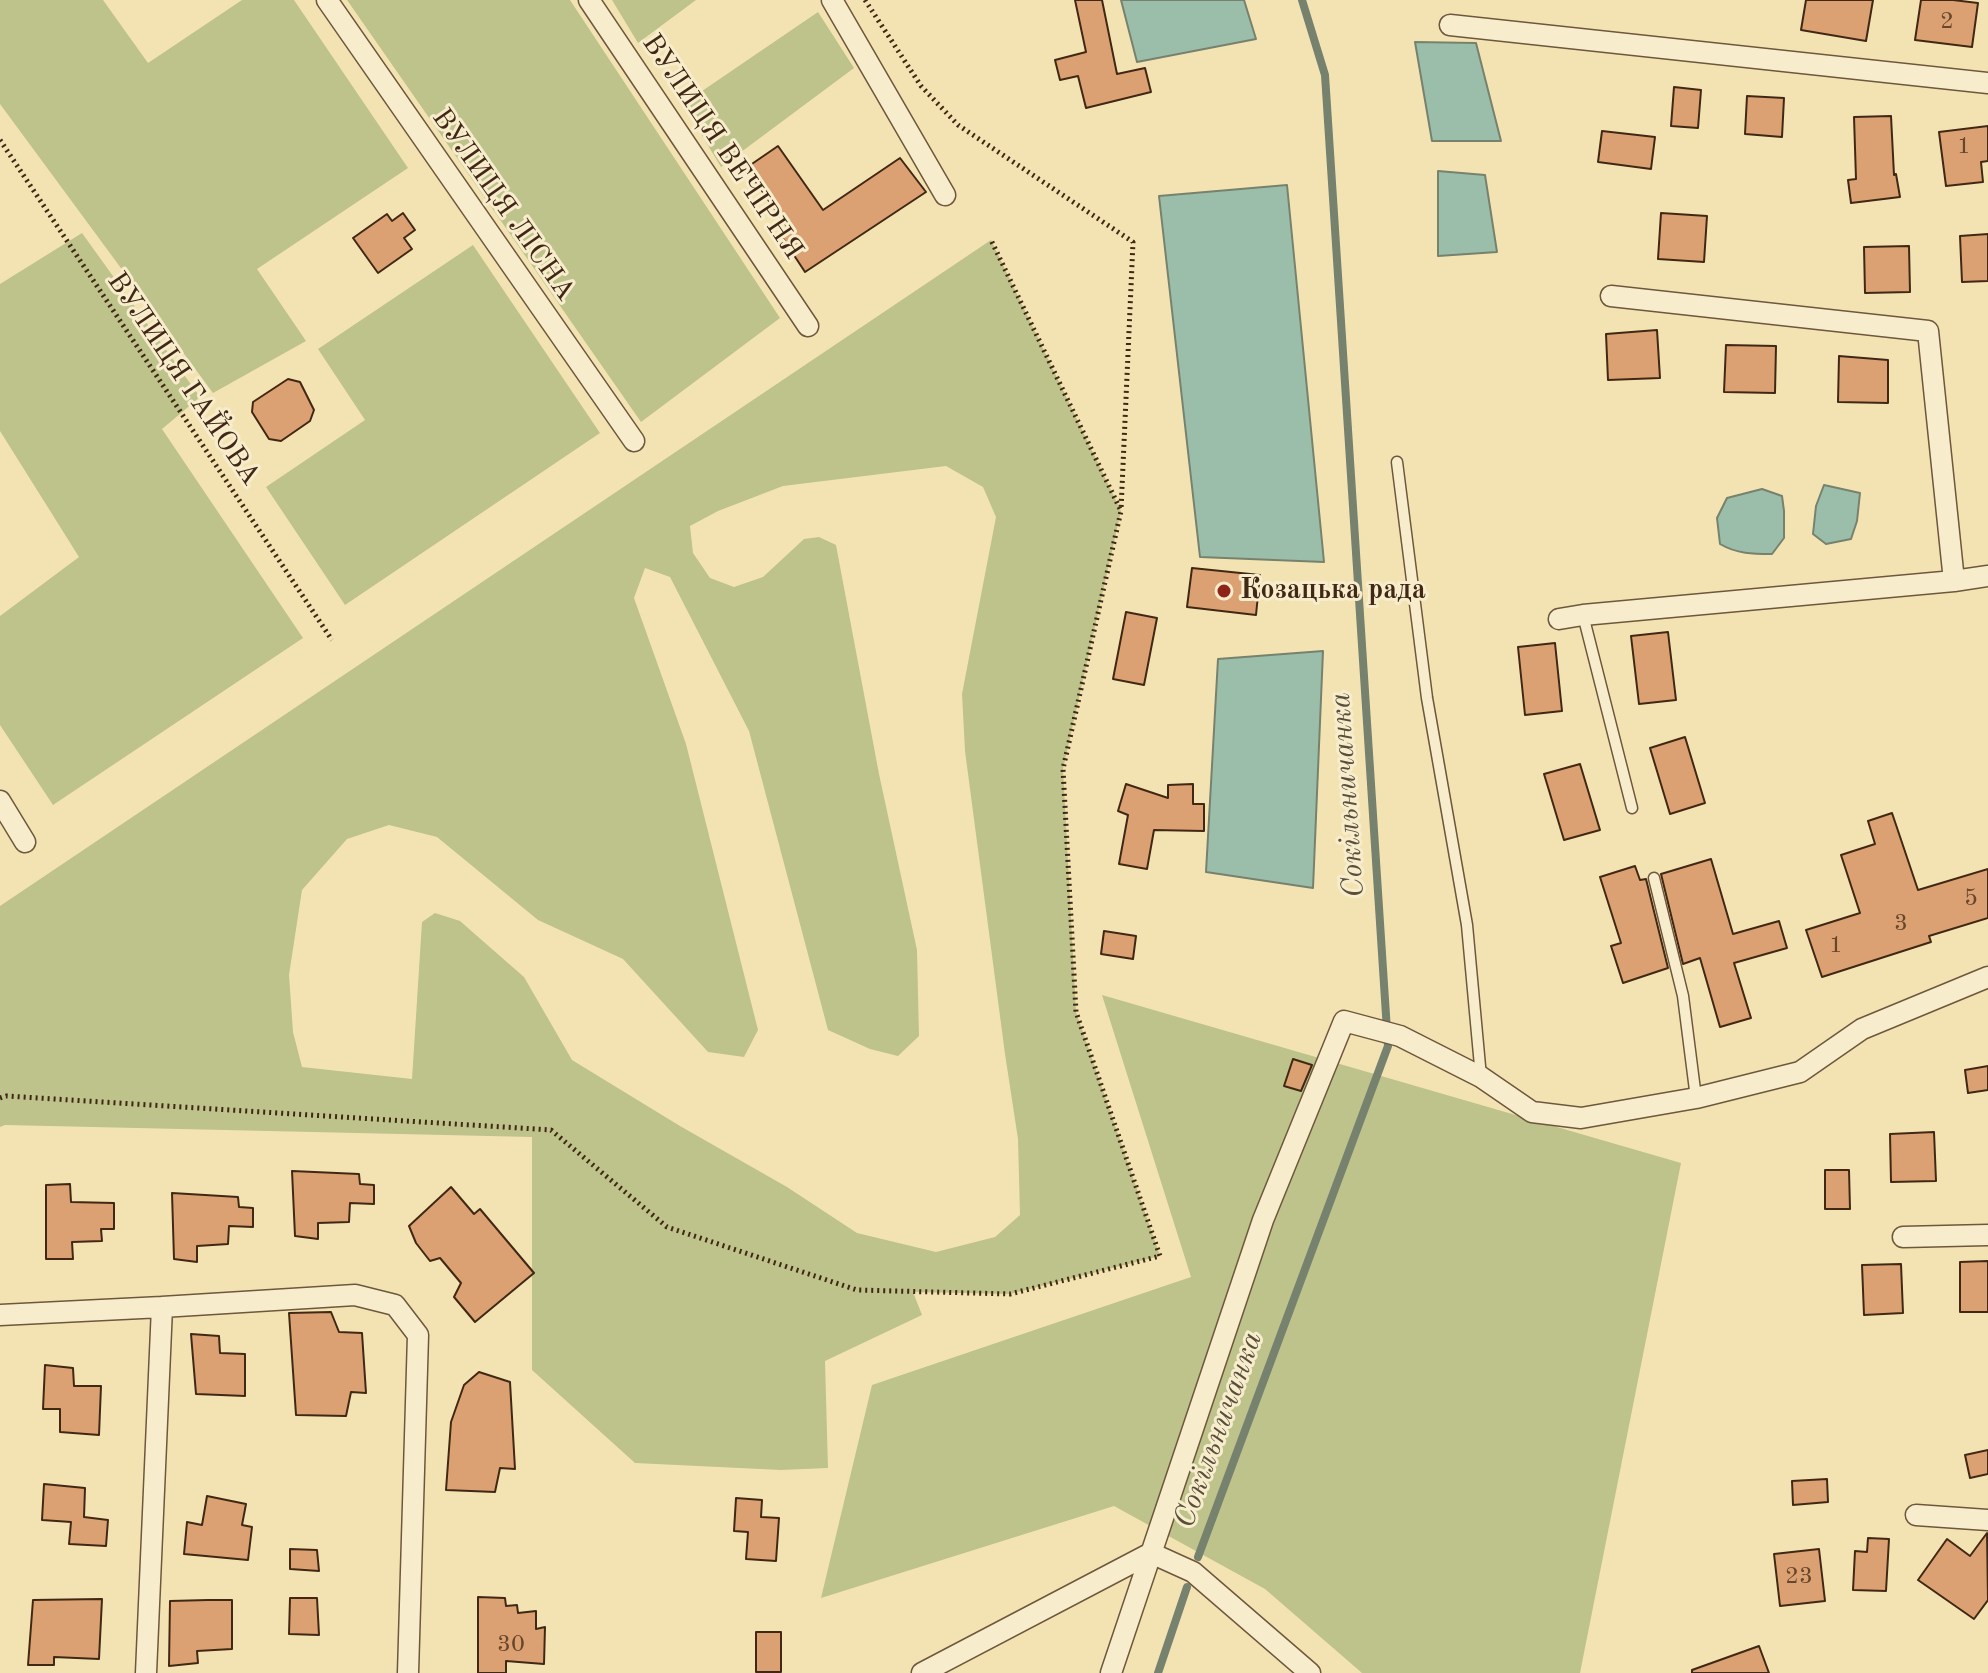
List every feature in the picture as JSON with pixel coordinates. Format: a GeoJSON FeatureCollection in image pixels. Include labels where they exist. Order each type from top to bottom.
{"type":"FeatureCollection","features":[{"type":"Feature","properties":{"kind":"street","name":"ВУЛИЦЯ ЛІСНА"},"geometry":{"type":"LineString","coordinates":[[327,0],[634,441]]}},
{"type":"Feature","properties":{"kind":"street","name":"ВУЛИЦЯ ВЕЧІРНЯ"},"geometry":{"type":"LineString","coordinates":[[589,0],[808,326]]}},
{"type":"Feature","properties":{"kind":"street"},"geometry":{"type":"LineString","coordinates":[[832,0],[945,195]]}},
{"type":"Feature","properties":{"kind":"street"},"geometry":{"type":"LineString","coordinates":[[1450,25],[1988,83]]}},
{"type":"Feature","properties":{"kind":"street"},"geometry":{"type":"LineString","coordinates":[[1611,296],[1928,331],[1954,581]]}},
{"type":"Feature","properties":{"kind":"street"},"geometry":{"type":"LineString","coordinates":[[1559,619],[1988,576]]}},
{"type":"Feature","properties":{"kind":"street"},"geometry":{"type":"LineString","coordinates":[[0,801],[25,842]]}},
{"type":"Feature","properties":{"kind":"street"},"geometry":{"type":"LineString","coordinates":[[1111,1673],[1263,1220],[1344,1021],[1392,1033],[1481,1077],[1532,1112],[1581,1118],[1696,1098],[1800,1072],[1862,1029],[1988,977]]}},
{"type":"Feature","properties":{"kind":"street"},"geometry":{"type":"LineString","coordinates":[[1903,1237],[1988,1235]]}},
{"type":"Feature","properties":{"kind":"street"},"geometry":{"type":"LineString","coordinates":[[0,1315],[355,1295],[395,1305],[418,1335],[408,1673]]}},
{"type":"Feature","properties":{"kind":"street"},"geometry":{"type":"LineString","coordinates":[[146,1673],[162,1307]]}},
{"type":"Feature","properties":{"kind":"street"},"geometry":{"type":"LineString","coordinates":[[1916,1515],[1988,1520]]}},
{"type":"Feature","properties":{"kind":"street"},"geometry":{"type":"LineString","coordinates":[[922,1673],[1151,1553]]}},
{"type":"Feature","properties":{"kind":"street"},"geometry":{"type":"LineString","coordinates":[[1151,1553],[1193,1572],[1310,1673]]}},
{"type":"Feature","properties":{"kind":"lane"},"geometry":{"type":"LineString","coordinates":[[1397,462],[1427,698],[1467,925],[1481,1077]]}},
{"type":"Feature","properties":{"kind":"lane"},"geometry":{"type":"LineString","coordinates":[[1583,615],[1632,808]]}},
{"type":"Feature","properties":{"kind":"lane"},"geometry":{"type":"LineString","coordinates":[[1654,878],[1683,996],[1696,1098]]}},
{"type":"Feature","properties":{"kind":"path"},"geometry":{"type":"LineString","coordinates":[[0,1098],[551,1130],[667,1227],[857,1290],[1010,1294],[1160,1256],[1076,1012],[1063,769],[1121,511],[1133,242],[958,125],[921,86],[865,0]]}},
{"type":"Feature","properties":{"kind":"path","name":"ВУЛИЦЯ ГАЙОВА"},"geometry":{"type":"LineString","coordinates":[[0,140],[332,640]]}},
{"type":"Feature","properties":{"kind":"path"},"geometry":{"type":"LineString","coordinates":[[991,240],[1121,511]]}},
{"type":"Feature","properties":{"kind":"green space"},"geometry":{"type":"Polygon","coordinates":[[[0,0],[103,0],[148,63],[242,0],[294,0],[408,168],[257,269],[306,341],[213,393],[0,104],[0,0]]]}},
{"type":"Feature","properties":{"kind":"green space"},"geometry":{"type":"Polygon","coordinates":[[[347,0],[570,0],[780,318],[641,422],[347,0]]]}},
{"type":"Feature","properties":{"kind":"green space"},"geometry":{"type":"Polygon","coordinates":[[[612,0],[696,0],[638,43],[612,0]]]}},
{"type":"Feature","properties":{"kind":"green space"},"geometry":{"type":"Polygon","coordinates":[[[818,12],[854,68],[721,167],[683,104],[818,12]]]}},
{"type":"Feature","properties":{"kind":"green space"},"geometry":{"type":"Polygon","coordinates":[[[82,233],[200,397],[162,429],[303,638],[53,805],[0,725],[0,616],[79,557],[0,431],[0,284],[82,233]]]}},
{"type":"Feature","properties":{"kind":"green space"},"geometry":{"type":"Polygon","coordinates":[[[991,240],[1121,511],[1063,769],[1076,1012],[1160,1256],[1010,1294],[913,1292],[922,1315],[825,1361],[828,1468],[781,1470],[635,1463],[532,1370],[532,1137],[0,1127],[0,906],[991,240]],[[946,466],[783,486],[718,511],[690,526],[693,553],[710,578],[734,587],[763,577],[804,539],[819,537],[836,545],[879,774],[917,950],[919,1036],[898,1056],[870,1049],[828,1030],[749,731],[670,577],[645,568],[634,598],[686,744],[758,1030],[744,1057],[708,1052],[623,959],[538,920],[437,837],[389,825],[347,839],[302,890],[289,975],[293,1032],[302,1067],[412,1079],[422,922],[435,913],[460,921],[524,977],[572,1060],[787,1187],[857,1233],[936,1252],[995,1237],[1020,1215],[1018,1139],[965,751],[962,694],[996,517],[983,487],[946,466]]]}},
{"type":"Feature","properties":{"kind":"green space"},"geometry":{"type":"Polygon","coordinates":[[[473,245],[600,433],[345,605],[266,487],[365,420],[318,349],[473,245]]]}},
{"type":"Feature","properties":{"kind":"green space"},"geometry":{"type":"Polygon","coordinates":[[[1102,995],[1681,1163],[1580,1673],[1362,1673],[1265,1589],[1114,1506],[821,1598],[872,1385],[1191,1277],[1102,995]]]}},
{"type":"Feature","properties":{"kind":"shaded area"},"geometry":{"type":"Polygon","coordinates":[[[1121,0],[1244,0],[1256,39],[1137,62],[1121,0]]]}},
{"type":"Feature","properties":{"kind":"shaded area"},"geometry":{"type":"Polygon","coordinates":[[[1415,42],[1476,43],[1501,141],[1432,141],[1415,42]]]}},
{"type":"Feature","properties":{"kind":"shaded area"},"geometry":{"type":"Polygon","coordinates":[[[1438,171],[1485,175],[1497,252],[1438,256],[1438,171]]]}},
{"type":"Feature","properties":{"kind":"shaded area"},"geometry":{"type":"Polygon","coordinates":[[[1287,185],[1324,562],[1200,557],[1159,196],[1287,185]]]}},
{"type":"Feature","properties":{"kind":"shaded area"},"geometry":{"type":"Polygon","coordinates":[[[1824,485],[1860,493],[1857,521],[1851,539],[1826,544],[1813,534],[1816,506],[1824,485]]]}},
{"type":"Feature","properties":{"kind":"shaded area"},"geometry":{"type":"Polygon","coordinates":[[[1762,489],[1782,496],[1784,538],[1772,554],[1739,552],[1720,544],[1717,518],[1727,498],[1762,489]]]}},
{"type":"Feature","properties":{"kind":"shaded area"},"geometry":{"type":"Polygon","coordinates":[[[1323,651],[1313,888],[1206,872],[1218,659],[1323,651]]]}},
{"type":"Feature","properties":{"kind":"building"},"geometry":{"type":"Polygon","coordinates":[[[1075,0],[1102,0],[1117,74],[1145,68],[1151,92],[1086,108],[1078,76],[1060,80],[1055,60],[1086,52],[1075,0]]]}},
{"type":"Feature","properties":{"kind":"building"},"geometry":{"type":"Polygon","coordinates":[[[1806,0],[1873,0],[1866,41],[1801,30],[1806,0]]]}},
{"type":"Feature","properties":{"kind":"building"},"geometry":{"type":"Polygon","coordinates":[[[1921,0],[1978,3],[1972,47],[1915,40],[1921,0]]]}},
{"type":"Feature","properties":{"kind":"building"},"geometry":{"type":"Polygon","coordinates":[[[1674,87],[1701,90],[1698,128],[1671,126],[1674,87]]]}},
{"type":"Feature","properties":{"kind":"building"},"geometry":{"type":"Polygon","coordinates":[[[1747,96],[1784,98],[1782,137],[1745,134],[1747,96]]]}},
{"type":"Feature","properties":{"kind":"building"},"geometry":{"type":"Polygon","coordinates":[[[1891,116],[1894,175],[1900,197],[1851,203],[1848,180],[1856,179],[1854,117],[1891,116]]]}},
{"type":"Feature","properties":{"kind":"building"},"geometry":{"type":"Polygon","coordinates":[[[1988,126],[1988,161],[1981,162],[1983,182],[1946,186],[1939,132],[1988,126]]]}},
{"type":"Feature","properties":{"kind":"building"},"geometry":{"type":"Polygon","coordinates":[[[1602,131],[1655,137],[1651,169],[1598,162],[1602,131]]]}},
{"type":"Feature","properties":{"kind":"building"},"geometry":{"type":"Polygon","coordinates":[[[778,146],[823,210],[900,158],[926,192],[805,272],[782,237],[790,231],[746,168],[778,146]]]}},
{"type":"Feature","properties":{"kind":"building"},"geometry":{"type":"Polygon","coordinates":[[[403,213],[415,230],[404,238],[412,249],[378,273],[353,238],[387,214],[392,221],[403,213]]]}},
{"type":"Feature","properties":{"kind":"building"},"geometry":{"type":"Polygon","coordinates":[[[1661,213],[1707,216],[1704,262],[1658,259],[1661,213]]]}},
{"type":"Feature","properties":{"kind":"building"},"geometry":{"type":"Polygon","coordinates":[[[1988,234],[1988,281],[1962,282],[1960,236],[1988,234]]]}},
{"type":"Feature","properties":{"kind":"building"},"geometry":{"type":"Polygon","coordinates":[[[1909,246],[1910,292],[1865,293],[1864,247],[1909,246]]]}},
{"type":"Feature","properties":{"kind":"building"},"geometry":{"type":"Polygon","coordinates":[[[1657,330],[1660,378],[1608,380],[1606,334],[1657,330]]]}},
{"type":"Feature","properties":{"kind":"building"},"geometry":{"type":"Polygon","coordinates":[[[1726,345],[1776,346],[1775,393],[1724,392],[1726,345]]]}},
{"type":"Feature","properties":{"kind":"building"},"geometry":{"type":"Polygon","coordinates":[[[1839,356],[1888,360],[1888,403],[1838,402],[1839,356]]]}},
{"type":"Feature","properties":{"kind":"building"},"geometry":{"type":"Polygon","coordinates":[[[288,379],[300,382],[314,410],[310,421],[281,441],[269,439],[252,412],[253,402],[288,379]]]}},
{"type":"Feature","properties":{"kind":"building","name":"Козацька рада"},"geometry":{"type":"Polygon","coordinates":[[[1192,568],[1260,575],[1256,615],[1187,607],[1192,568]]]}},
{"type":"Feature","properties":{"kind":"building"},"geometry":{"type":"Polygon","coordinates":[[[1126,612],[1157,618],[1144,685],[1113,679],[1126,612]]]}},
{"type":"Feature","properties":{"kind":"building"},"geometry":{"type":"Polygon","coordinates":[[[1668,632],[1676,700],[1639,704],[1631,636],[1668,632]]]}},
{"type":"Feature","properties":{"kind":"building"},"geometry":{"type":"Polygon","coordinates":[[[1555,643],[1562,711],[1525,715],[1518,647],[1555,643]]]}},
{"type":"Feature","properties":{"kind":"building"},"geometry":{"type":"Polygon","coordinates":[[[1685,737],[1705,803],[1670,814],[1650,748],[1685,737]]]}},
{"type":"Feature","properties":{"kind":"building"},"geometry":{"type":"Polygon","coordinates":[[[1580,764],[1600,830],[1564,840],[1544,774],[1580,764]]]}},
{"type":"Feature","properties":{"kind":"building"},"geometry":{"type":"Polygon","coordinates":[[[1126,784],[1168,798],[1168,785],[1193,784],[1193,804],[1204,804],[1204,831],[1154,830],[1147,869],[1119,864],[1128,815],[1118,811],[1126,784]]]}},
{"type":"Feature","properties":{"kind":"building"},"geometry":{"type":"Polygon","coordinates":[[[1892,813],[1918,890],[1988,869],[1988,918],[1929,936],[1931,942],[1822,977],[1806,930],[1860,913],[1841,855],[1875,844],[1868,821],[1892,813]]]}},
{"type":"Feature","properties":{"kind":"building"},"geometry":{"type":"Polygon","coordinates":[[[1711,859],[1733,934],[1779,921],[1787,948],[1734,963],[1751,1018],[1720,1027],[1700,958],[1683,964],[1661,874],[1711,859]]]}},
{"type":"Feature","properties":{"kind":"building"},"geometry":{"type":"Polygon","coordinates":[[[1635,866],[1640,880],[1646,879],[1668,968],[1623,983],[1611,946],[1621,943],[1600,877],[1635,866]]]}},
{"type":"Feature","properties":{"kind":"building"},"geometry":{"type":"Polygon","coordinates":[[[1104,931],[1136,936],[1133,959],[1101,954],[1104,931]]]}},
{"type":"Feature","properties":{"kind":"building"},"geometry":{"type":"Polygon","coordinates":[[[1293,1059],[1312,1065],[1301,1091],[1284,1086],[1293,1059]]]}},
{"type":"Feature","properties":{"kind":"building"},"geometry":{"type":"Polygon","coordinates":[[[1988,1066],[1988,1090],[1968,1093],[1965,1070],[1988,1066]]]}},
{"type":"Feature","properties":{"kind":"building"},"geometry":{"type":"Polygon","coordinates":[[[1934,1132],[1936,1181],[1891,1182],[1890,1134],[1934,1132]]]}},
{"type":"Feature","properties":{"kind":"building"},"geometry":{"type":"Polygon","coordinates":[[[1825,1170],[1849,1170],[1850,1209],[1825,1209],[1825,1170]]]}},
{"type":"Feature","properties":{"kind":"building"},"geometry":{"type":"Polygon","coordinates":[[[292,1171],[359,1174],[360,1184],[374,1185],[374,1204],[350,1203],[349,1222],[318,1223],[318,1239],[295,1236],[292,1171]]]}},
{"type":"Feature","properties":{"kind":"building"},"geometry":{"type":"Polygon","coordinates":[[[70,1184],[71,1202],[114,1203],[114,1229],[101,1229],[102,1241],[72,1242],[73,1259],[46,1259],[46,1185],[70,1184]]]}},
{"type":"Feature","properties":{"kind":"building"},"geometry":{"type":"Polygon","coordinates":[[[451,1187],[474,1214],[480,1209],[534,1273],[475,1322],[454,1297],[461,1283],[440,1258],[430,1261],[416,1243],[409,1226],[451,1187]]]}},
{"type":"Feature","properties":{"kind":"building"},"geometry":{"type":"Polygon","coordinates":[[[172,1193],[238,1197],[239,1207],[253,1208],[253,1227],[229,1226],[228,1244],[197,1246],[197,1262],[174,1259],[172,1193]]]}},
{"type":"Feature","properties":{"kind":"building"},"geometry":{"type":"Polygon","coordinates":[[[1988,1261],[1988,1312],[1960,1312],[1960,1262],[1988,1261]]]}},
{"type":"Feature","properties":{"kind":"building"},"geometry":{"type":"Polygon","coordinates":[[[1901,1264],[1903,1313],[1864,1315],[1862,1265],[1901,1264]]]}},
{"type":"Feature","properties":{"kind":"building"},"geometry":{"type":"Polygon","coordinates":[[[331,1312],[339,1332],[362,1333],[366,1393],[351,1392],[346,1416],[296,1415],[289,1313],[331,1312]]]}},
{"type":"Feature","properties":{"kind":"building"},"geometry":{"type":"Polygon","coordinates":[[[191,1334],[219,1336],[220,1353],[245,1354],[245,1396],[196,1394],[191,1334]]]}},
{"type":"Feature","properties":{"kind":"building"},"geometry":{"type":"Polygon","coordinates":[[[45,1365],[73,1368],[74,1386],[101,1386],[99,1435],[60,1432],[60,1409],[43,1409],[45,1365]]]}},
{"type":"Feature","properties":{"kind":"building"},"geometry":{"type":"Polygon","coordinates":[[[479,1372],[510,1382],[515,1469],[500,1468],[495,1492],[446,1490],[451,1422],[464,1385],[479,1372]]]}},
{"type":"Feature","properties":{"kind":"building"},"geometry":{"type":"Polygon","coordinates":[[[1988,1450],[1988,1474],[1970,1478],[1965,1455],[1988,1450]]]}},
{"type":"Feature","properties":{"kind":"building"},"geometry":{"type":"Polygon","coordinates":[[[1827,1479],[1828,1502],[1793,1505],[1792,1481],[1827,1479]]]}},
{"type":"Feature","properties":{"kind":"building"},"geometry":{"type":"Polygon","coordinates":[[[44,1484],[85,1488],[84,1517],[108,1520],[106,1546],[69,1544],[71,1522],[42,1520],[44,1484]]]}},
{"type":"Feature","properties":{"kind":"building"},"geometry":{"type":"Polygon","coordinates":[[[207,1496],[246,1504],[242,1525],[252,1527],[248,1560],[184,1554],[187,1522],[202,1525],[207,1496]]]}},
{"type":"Feature","properties":{"kind":"building"},"geometry":{"type":"Polygon","coordinates":[[[736,1498],[762,1500],[761,1517],[779,1518],[776,1561],[746,1559],[748,1532],[734,1531],[736,1498]]]}},
{"type":"Feature","properties":{"kind":"building"},"geometry":{"type":"Polygon","coordinates":[[[1987,1533],[1988,1600],[1974,1619],[1918,1580],[1947,1539],[1970,1556],[1987,1533]]]}},
{"type":"Feature","properties":{"kind":"building"},"geometry":{"type":"Polygon","coordinates":[[[1868,1538],[1889,1539],[1886,1591],[1853,1590],[1855,1551],[1867,1552],[1868,1538]]]}},
{"type":"Feature","properties":{"kind":"building"},"geometry":{"type":"Polygon","coordinates":[[[290,1549],[317,1550],[319,1571],[290,1569],[290,1549]]]}},
{"type":"Feature","properties":{"kind":"building"},"geometry":{"type":"Polygon","coordinates":[[[1819,1549],[1825,1601],[1780,1606],[1774,1554],[1819,1549]]]}},
{"type":"Feature","properties":{"kind":"building"},"geometry":{"type":"Polygon","coordinates":[[[478,1597],[505,1598],[506,1606],[517,1605],[518,1613],[536,1611],[536,1629],[545,1627],[544,1664],[506,1661],[506,1673],[478,1673],[478,1597]]]}},
{"type":"Feature","properties":{"kind":"building"},"geometry":{"type":"Polygon","coordinates":[[[290,1598],[317,1598],[319,1635],[289,1634],[290,1598]]]}},
{"type":"Feature","properties":{"kind":"building"},"geometry":{"type":"Polygon","coordinates":[[[102,1599],[99,1659],[54,1657],[54,1665],[28,1665],[33,1600],[102,1599]]]}},
{"type":"Feature","properties":{"kind":"building"},"geometry":{"type":"Polygon","coordinates":[[[232,1600],[232,1649],[197,1651],[198,1663],[169,1666],[170,1601],[232,1600]]]}},
{"type":"Feature","properties":{"kind":"building"},"geometry":{"type":"Polygon","coordinates":[[[756,1632],[781,1632],[781,1672],[756,1672],[756,1632]]]}},
{"type":"Feature","properties":{"kind":"building"},"geometry":{"type":"Polygon","coordinates":[[[1759,1646],[1769,1673],[1692,1673],[1692,1670],[1759,1646]]]}},
{"type":"Feature","properties":{"kind":"waterway","name":"Сокільничанка"},"geometry":{"type":"LineString","coordinates":[[1198,1557],[1388,1046],[1325,75],[1302,0]]}},
{"type":"Feature","properties":{"kind":"waterway","name":"Сокільничанка"},"geometry":{"type":"LineString","coordinates":[[1158,1673],[1187,1587]]}},
{"type":"Feature","properties":{"kind":"place","name":"Козацька рада"},"geometry":{"type":"Point","coordinates":[1224,591]}}]}
